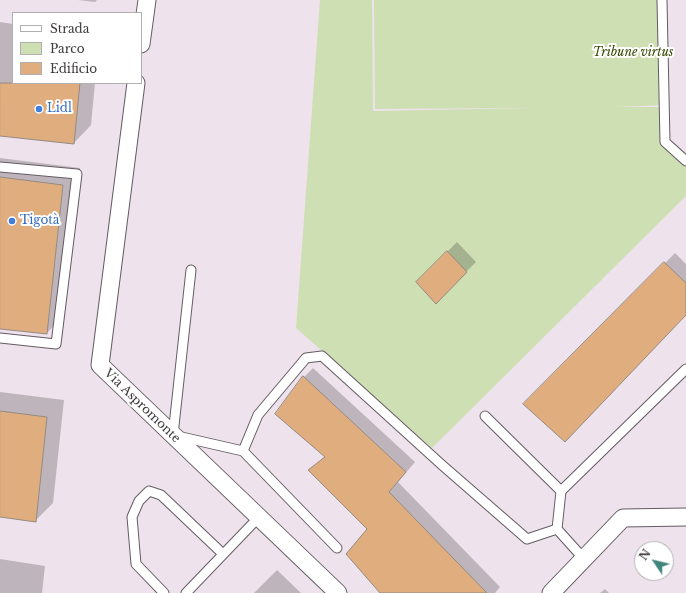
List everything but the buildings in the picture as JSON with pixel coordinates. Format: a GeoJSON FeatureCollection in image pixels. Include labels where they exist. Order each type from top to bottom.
{"type":"FeatureCollection","features":[{"type":"Feature","properties":{"kind":"street"},"geometry":{"type":"LineString","coordinates":[[142,37],[147,0]]}},
{"type":"Feature","properties":{"kind":"street","name":"Via Aspromonte"},"geometry":{"type":"LineString","coordinates":[[136,84],[100,365],[338,593]]}},
{"type":"Feature","properties":{"kind":"street"},"geometry":{"type":"LineString","coordinates":[[551,593],[623,518],[686,517]]}},
{"type":"Feature","properties":{"kind":"lane"},"geometry":{"type":"LineString","coordinates":[[662,0],[665,142],[686,161]]}},
{"type":"Feature","properties":{"kind":"lane"},"geometry":{"type":"LineString","coordinates":[[0,167],[77,174],[56,344],[0,338]]}},
{"type":"Feature","properties":{"kind":"lane"},"geometry":{"type":"LineString","coordinates":[[191,270],[173,435],[243,451],[337,548]]}},
{"type":"Feature","properties":{"kind":"lane"},"geometry":{"type":"LineString","coordinates":[[243,451],[258,415],[306,358],[322,356],[442,465],[527,539],[557,529]]}},
{"type":"Feature","properties":{"kind":"lane"},"geometry":{"type":"LineString","coordinates":[[584,559],[557,529],[561,491],[686,369]]}},
{"type":"Feature","properties":{"kind":"lane"},"geometry":{"type":"LineString","coordinates":[[485,416],[561,491]]}},
{"type":"Feature","properties":{"kind":"lane"},"geometry":{"type":"LineString","coordinates":[[164,593],[136,564],[132,517],[139,501],[150,491],[161,495],[223,554]]}},
{"type":"Feature","properties":{"kind":"lane"},"geometry":{"type":"LineString","coordinates":[[186,593],[259,517]]}},
{"type":"Feature","properties":{"kind":"green space","name":"Tribune virtus"},"geometry":{"type":"Polygon","coordinates":[[[320,0],[372,0],[373,111],[533,108],[375,109],[374,0],[662,0],[664,105],[615,107],[662,107],[663,144],[686,164],[686,196],[432,448],[296,328],[320,0]]]}},
{"type":"Feature","properties":{"kind":"place","name":"Lidl"},"geometry":{"type":"Point","coordinates":[39,109]}},
{"type":"Feature","properties":{"kind":"place","name":"Tigotà"},"geometry":{"type":"Point","coordinates":[12,221]}}]}
